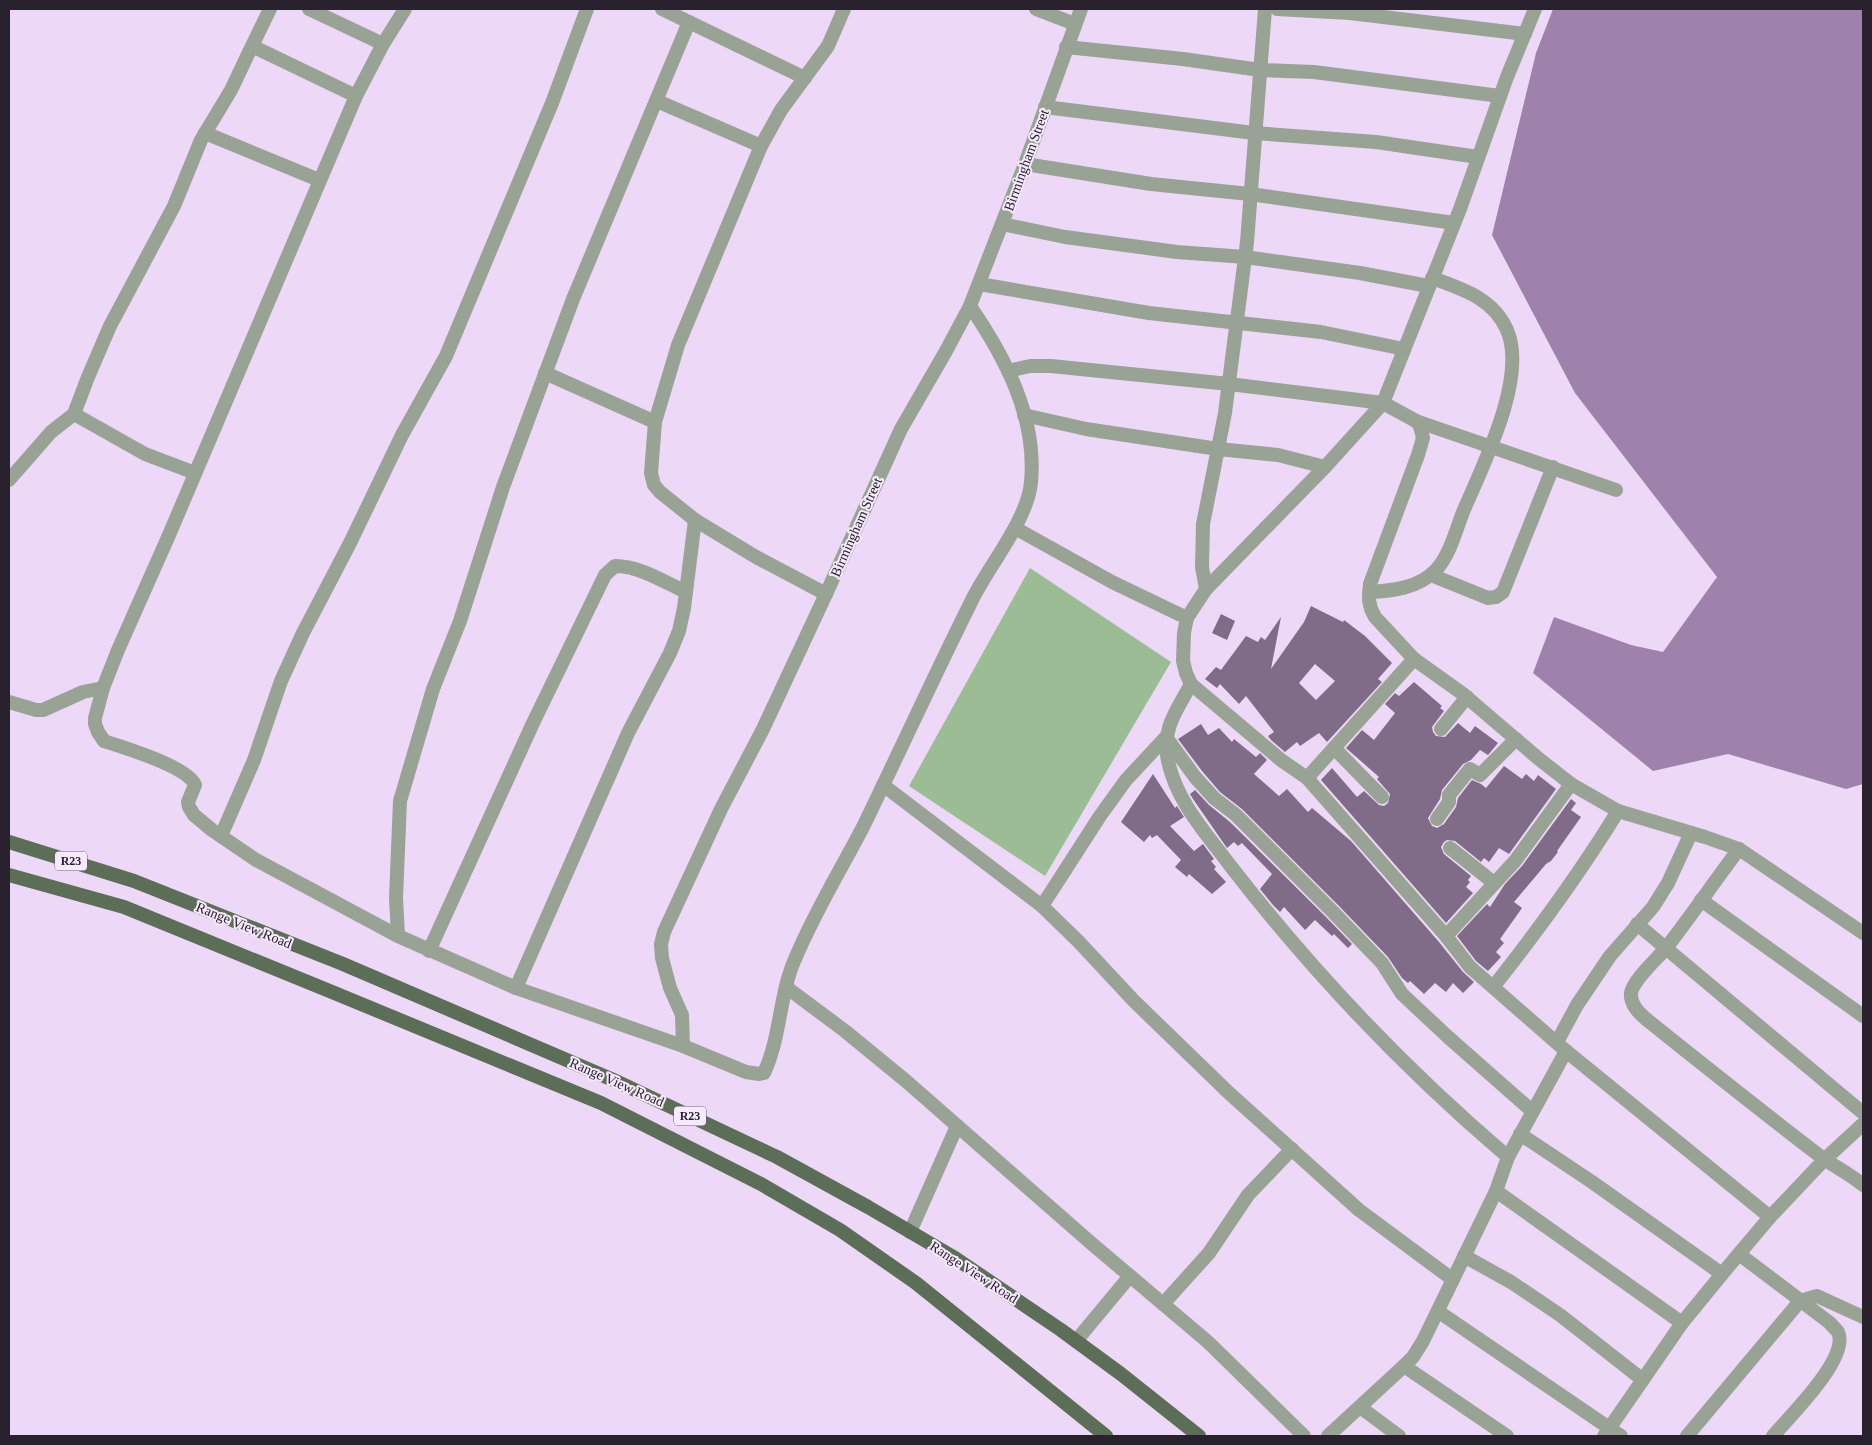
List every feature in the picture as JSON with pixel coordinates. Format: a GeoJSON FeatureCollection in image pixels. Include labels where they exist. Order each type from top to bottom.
{"type":"FeatureCollection","features":[{"type":"Feature","properties":{"kind":"main road","name":"Range View Road"},"geometry":{"type":"LineString","coordinates":[[9,842],[134,881],[342,964],[618,1082],[777,1157],[955,1258],[1121,1374],[1199,1436]]}},
{"type":"Feature","properties":{"kind":"main road","name":"Range View Road"},"geometry":{"type":"LineString","coordinates":[[9,875],[124,907],[601,1103],[760,1184],[840,1230],[916,1283],[1106,1436]]}},
{"type":"Feature","properties":{"kind":"street"},"geometry":{"type":"LineString","coordinates":[[9,480],[51,432],[74,414],[110,326],[174,206],[205,133],[231,90],[270,9]]}},
{"type":"Feature","properties":{"kind":"street"},"geometry":{"type":"LineString","coordinates":[[309,9],[383,44]]}},
{"type":"Feature","properties":{"kind":"street"},"geometry":{"type":"LineString","coordinates":[[404,9],[356,96],[319,180],[170,535],[131,618],[104,688],[95,724],[102,738],[158,761],[191,779],[195,786],[188,802],[190,809],[194,815],[221,836],[256,860],[398,936],[516,988],[683,1046],[746,1072],[763,1074],[782,1014],[786,987],[794,961],[805,936],[883,785],[980,586],[1015,528],[1031,485],[1032,461],[1019,396],[996,345],[970,306]]}},
{"type":"Feature","properties":{"kind":"street"},"geometry":{"type":"LineString","coordinates":[[221,836],[254,760],[278,689],[300,641],[402,435],[446,356],[552,102],[587,9]]}},
{"type":"Feature","properties":{"kind":"street"},"geometry":{"type":"LineString","coordinates":[[662,9],[805,78]]}},
{"type":"Feature","properties":{"kind":"street"},"geometry":{"type":"LineString","coordinates":[[826,594],[756,557],[695,520],[668,500],[654,485],[652,473],[655,422],[678,345],[761,146],[781,110],[828,46],[844,9]]}},
{"type":"Feature","properties":{"kind":"street"},"geometry":{"type":"LineString","coordinates":[[1036,9],[1074,24]]}},
{"type":"Feature","properties":{"kind":"street","name":"Birmingham Street"},"geometry":{"type":"LineString","coordinates":[[683,1046],[682,1015],[670,988],[662,958],[661,944],[664,932],[721,809],[763,728],[901,429],[970,306],[1025,164],[1081,9]]}},
{"type":"Feature","properties":{"kind":"street"},"geometry":{"type":"LineString","coordinates":[[1206,589],[1202,567],[1203,524],[1229,384],[1245,257],[1265,9]]}},
{"type":"Feature","properties":{"kind":"street"},"geometry":{"type":"LineString","coordinates":[[1277,9],[1350,14],[1525,34]]}},
{"type":"Feature","properties":{"kind":"street"},"geometry":{"type":"LineString","coordinates":[[1535,9],[1383,403],[1325,467],[1206,589],[1187,618],[1184,632],[1183,661],[1191,684],[1274,754],[1307,778],[1446,936],[1470,968],[1494,986],[1561,1046],[1770,1217]]}},
{"type":"Feature","properties":{"kind":"street"},"geometry":{"type":"LineString","coordinates":[[398,936],[396,898],[400,801],[432,689],[460,621],[503,487],[572,299],[689,22]]}},
{"type":"Feature","properties":{"kind":"street"},"geometry":{"type":"LineString","coordinates":[[252,46],[356,96]]}},
{"type":"Feature","properties":{"kind":"street"},"geometry":{"type":"LineString","coordinates":[[1066,47],[1183,59],[1260,70],[1314,72],[1500,96]]}},
{"type":"Feature","properties":{"kind":"street"},"geometry":{"type":"LineString","coordinates":[[657,101],[761,146]]}},
{"type":"Feature","properties":{"kind":"street"},"geometry":{"type":"LineString","coordinates":[[1045,107],[1254,133],[1376,142],[1478,157]]}},
{"type":"Feature","properties":{"kind":"street"},"geometry":{"type":"LineString","coordinates":[[205,133],[319,180]]}},
{"type":"Feature","properties":{"kind":"street"},"geometry":{"type":"LineString","coordinates":[[1025,164],[1151,184],[1250,194],[1454,223]]}},
{"type":"Feature","properties":{"kind":"street"},"geometry":{"type":"LineString","coordinates":[[1002,224],[1065,237],[1168,251],[1245,257],[1430,282],[1469,292],[1487,302],[1499,316],[1507,330],[1512,351],[1509,388],[1502,417],[1491,446],[1445,555],[1437,569],[1425,579],[1393,590],[1369,592]]}},
{"type":"Feature","properties":{"kind":"street"},"geometry":{"type":"LineString","coordinates":[[979,284],[1150,313],[1321,332],[1404,349]]}},
{"type":"Feature","properties":{"kind":"street"},"geometry":{"type":"LineString","coordinates":[[1008,371],[1030,366],[1051,366],[1229,384],[1383,403],[1416,421],[1616,490]]}},
{"type":"Feature","properties":{"kind":"street"},"geometry":{"type":"LineString","coordinates":[[545,373],[655,422]]}},
{"type":"Feature","properties":{"kind":"street"},"geometry":{"type":"LineString","coordinates":[[74,414],[145,454],[195,473]]}},
{"type":"Feature","properties":{"kind":"street"},"geometry":{"type":"LineString","coordinates":[[1024,415],[1086,429],[1278,455],[1325,467]]}},
{"type":"Feature","properties":{"kind":"street"},"geometry":{"type":"LineString","coordinates":[[1416,421],[1422,430],[1423,438],[1387,541],[1371,578],[1369,592],[1371,609],[1375,617],[1414,658],[1467,697],[1571,784],[1618,811],[1739,849],[1863,933]]}},
{"type":"Feature","properties":{"kind":"street"},"geometry":{"type":"LineString","coordinates":[[1430,575],[1488,598],[1496,597],[1503,592],[1553,468]]}},
{"type":"Feature","properties":{"kind":"street"},"geometry":{"type":"LineString","coordinates":[[516,988],[628,733],[670,653],[679,631],[695,520]]}},
{"type":"Feature","properties":{"kind":"street"},"geometry":{"type":"LineString","coordinates":[[1015,528],[1112,582],[1187,618]]}},
{"type":"Feature","properties":{"kind":"street"},"geometry":{"type":"LineString","coordinates":[[429,951],[541,706],[605,575],[615,566],[622,566],[649,574],[686,592]]}},
{"type":"Feature","properties":{"kind":"street"},"geometry":{"type":"LineString","coordinates":[[1307,778],[1414,658]]}},
{"type":"Feature","properties":{"kind":"street"},"geometry":{"type":"LineString","coordinates":[[1191,684],[1171,721],[1166,737],[1168,761],[1179,793],[1190,813],[1266,912],[1330,983],[1401,1058],[1461,1117],[1508,1157]]}},
{"type":"Feature","properties":{"kind":"street"},"geometry":{"type":"LineString","coordinates":[[9,702],[23,707],[43,710],[83,692],[104,688]]}},
{"type":"Feature","properties":{"kind":"street"},"geometry":{"type":"LineString","coordinates":[[1441,729],[1467,697]]}},
{"type":"Feature","properties":{"kind":"street"},"geometry":{"type":"LineString","coordinates":[[1042,906],[1100,816],[1126,780],[1166,737]]}},
{"type":"Feature","properties":{"kind":"street"},"geometry":{"type":"LineString","coordinates":[[1166,737],[1195,777],[1214,798],[1236,815],[1382,963],[1402,994],[1532,1111]]}},
{"type":"Feature","properties":{"kind":"street"},"geometry":{"type":"LineString","coordinates":[[1437,819],[1449,802],[1449,794],[1470,770],[1480,775],[1516,739]]}},
{"type":"Feature","properties":{"kind":"street"},"geometry":{"type":"LineString","coordinates":[[1334,748],[1382,797]]}},
{"type":"Feature","properties":{"kind":"street"},"geometry":{"type":"LineString","coordinates":[[1446,936],[1515,861],[1571,784]]}},
{"type":"Feature","properties":{"kind":"street"},"geometry":{"type":"LineString","coordinates":[[883,785],[1042,906],[1079,942],[1134,1002],[1229,1093],[1359,1210],[1452,1279]]}},
{"type":"Feature","properties":{"kind":"street"},"geometry":{"type":"LineString","coordinates":[[1494,986],[1548,916],[1589,858],[1618,811]]}},
{"type":"Feature","properties":{"kind":"street"},"geometry":{"type":"LineString","coordinates":[[1328,1436],[1413,1357],[1423,1341],[1439,1312],[1452,1279],[1496,1191],[1508,1157],[1532,1111],[1561,1046],[1577,1004],[1610,956],[1653,907],[1668,883],[1692,833]]}},
{"type":"Feature","properties":{"kind":"street"},"geometry":{"type":"LineString","coordinates":[[1450,848],[1494,883]]}},
{"type":"Feature","properties":{"kind":"street"},"geometry":{"type":"LineString","coordinates":[[1739,849],[1666,948],[1634,985],[1631,998],[1638,1012],[1824,1160],[1847,1172],[1863,1185]]}},
{"type":"Feature","properties":{"kind":"street"},"geometry":{"type":"LineString","coordinates":[[1701,900],[1863,1016]]}},
{"type":"Feature","properties":{"kind":"street"},"geometry":{"type":"LineString","coordinates":[[1637,924],[1863,1113]]}},
{"type":"Feature","properties":{"kind":"street"},"geometry":{"type":"LineString","coordinates":[[786,987],[853,1038],[1208,1342],[1304,1436]]}},
{"type":"Feature","properties":{"kind":"street"},"geometry":{"type":"LineString","coordinates":[[1439,1312],[1612,1434],[1643,1380],[1682,1323],[1770,1217],[1824,1160],[1863,1124]]}},
{"type":"Feature","properties":{"kind":"street"},"geometry":{"type":"LineString","coordinates":[[910,1232],[957,1126]]}},
{"type":"Feature","properties":{"kind":"street"},"geometry":{"type":"LineString","coordinates":[[1520,1134],[1608,1193],[1722,1274]]}},
{"type":"Feature","properties":{"kind":"street"},"geometry":{"type":"LineString","coordinates":[[1163,1304],[1209,1253],[1248,1195],[1292,1149]]}},
{"type":"Feature","properties":{"kind":"street"},"geometry":{"type":"LineString","coordinates":[[1496,1191],[1682,1323]]}},
{"type":"Feature","properties":{"kind":"street"},"geometry":{"type":"LineString","coordinates":[[1739,1254],[1830,1323],[1838,1332],[1837,1355],[1828,1372],[1773,1436]]}},
{"type":"Feature","properties":{"kind":"street"},"geometry":{"type":"LineString","coordinates":[[1464,1256],[1511,1282],[1544,1304],[1643,1380]]}},
{"type":"Feature","properties":{"kind":"street"},"geometry":{"type":"LineString","coordinates":[[1076,1342],[1130,1276]]}},
{"type":"Feature","properties":{"kind":"street"},"geometry":{"type":"LineString","coordinates":[[1687,1436],[1800,1301],[1817,1296],[1863,1317]]}},
{"type":"Feature","properties":{"kind":"street"},"geometry":{"type":"LineString","coordinates":[[1404,1366],[1507,1436]]}},
{"type":"Feature","properties":{"kind":"street"},"geometry":{"type":"LineString","coordinates":[[1360,1407],[1399,1436]]}},
{"type":"Feature","properties":{"kind":"green space"},"geometry":{"type":"Polygon","coordinates":[[[1030,568],[1171,662],[1045,876],[909,786],[1030,568]]]}},
{"type":"Feature","properties":{"kind":"shaded area"},"geometry":{"type":"Polygon","coordinates":[[[1553,9],[1863,9],[1863,784],[1846,789],[1728,754],[1653,771],[1533,673],[1554,617],[1631,645],[1663,652],[1717,577],[1575,393],[1492,235],[1536,53],[1553,9]]]}},
{"type":"Feature","properties":{"kind":"building"},"geometry":{"type":"Polygon","coordinates":[[[1311,606],[1343,622],[1344,620],[1365,636],[1392,663],[1378,679],[1382,682],[1327,742],[1319,733],[1300,746],[1297,742],[1285,752],[1268,736],[1274,732],[1246,696],[1239,704],[1220,684],[1217,688],[1205,679],[1216,667],[1221,670],[1246,636],[1258,642],[1261,637],[1265,640],[1281,617],[1271,669],[1304,622],[1311,606]],[[1315,664],[1299,683],[1316,700],[1335,681],[1315,664]]]}},
{"type":"Feature","properties":{"kind":"building"},"geometry":{"type":"Polygon","coordinates":[[[1221,614],[1235,621],[1227,640],[1212,633],[1221,614]]]}},
{"type":"Feature","properties":{"kind":"building"},"geometry":{"type":"Polygon","coordinates":[[[1414,682],[1442,706],[1440,708],[1444,711],[1432,727],[1436,736],[1445,737],[1458,723],[1470,733],[1475,726],[1498,743],[1488,755],[1480,750],[1471,760],[1463,764],[1442,790],[1440,799],[1428,818],[1432,826],[1437,828],[1444,824],[1456,807],[1458,798],[1472,780],[1486,788],[1504,766],[1522,779],[1526,774],[1534,781],[1538,775],[1556,789],[1509,854],[1499,848],[1489,862],[1484,858],[1481,862],[1455,841],[1447,840],[1444,842],[1441,847],[1444,854],[1471,876],[1468,880],[1470,882],[1466,887],[1473,893],[1446,923],[1321,780],[1332,768],[1357,797],[1364,791],[1379,805],[1384,806],[1388,803],[1390,794],[1377,779],[1379,777],[1346,748],[1362,730],[1374,740],[1395,713],[1385,704],[1395,693],[1399,696],[1414,682]]]}},
{"type":"Feature","properties":{"kind":"building"},"geometry":{"type":"Polygon","coordinates":[[[1201,724],[1208,735],[1219,728],[1232,742],[1234,739],[1256,757],[1260,753],[1267,760],[1254,774],[1279,796],[1287,789],[1308,812],[1312,808],[1351,841],[1463,972],[1474,982],[1463,993],[1453,983],[1446,992],[1435,983],[1424,994],[1410,981],[1408,983],[1402,978],[1388,957],[1339,906],[1242,809],[1220,792],[1202,771],[1178,739],[1201,724]]]}},
{"type":"Feature","properties":{"kind":"building"},"geometry":{"type":"Polygon","coordinates":[[[1153,774],[1175,808],[1177,806],[1184,817],[1170,826],[1194,851],[1203,844],[1214,859],[1211,861],[1216,867],[1214,869],[1226,882],[1212,894],[1189,874],[1187,877],[1175,867],[1181,860],[1157,835],[1152,838],[1150,835],[1144,842],[1121,822],[1153,774]]]}},
{"type":"Feature","properties":{"kind":"building"},"geometry":{"type":"Polygon","coordinates":[[[1195,790],[1327,918],[1352,944],[1348,948],[1334,934],[1332,936],[1315,920],[1305,930],[1284,907],[1280,912],[1273,905],[1260,889],[1272,874],[1242,843],[1238,846],[1234,842],[1227,848],[1190,794],[1195,790]]]}},
{"type":"Feature","properties":{"kind":"building"},"geometry":{"type":"Polygon","coordinates":[[[1571,799],[1576,803],[1571,810],[1581,817],[1551,861],[1546,864],[1514,902],[1522,908],[1500,939],[1504,943],[1496,952],[1501,957],[1488,971],[1476,961],[1457,936],[1487,904],[1490,907],[1505,884],[1522,866],[1571,799]]]}}]}
